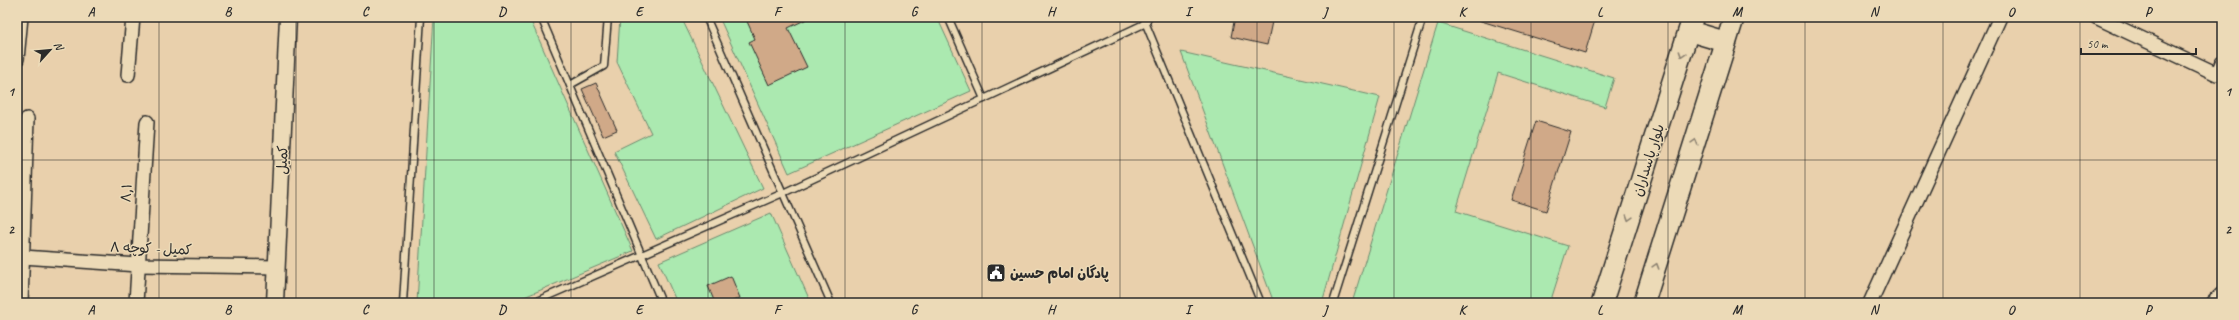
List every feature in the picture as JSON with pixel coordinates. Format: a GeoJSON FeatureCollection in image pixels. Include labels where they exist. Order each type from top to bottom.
{"type":"FeatureCollection","features":[{"type":"Feature","properties":{"kind":"main road"},"geometry":{"type":"LineString","coordinates":[[1644,303],[1734,17]]}},
{"type":"Feature","properties":{"kind":"main road"},"geometry":{"type":"LineString","coordinates":[[1691,24],[1726,42]]}},
{"type":"Feature","properties":{"kind":"main road","name":"بلوار پاسداران"},"geometry":{"type":"LineString","coordinates":[[1602,303],[1691,24]]}},
{"type":"Feature","properties":{"kind":"street"},"geometry":{"type":"LineString","coordinates":[[17,59],[21,17]]}},
{"type":"Feature","properties":{"kind":"street"},"geometry":{"type":"LineString","coordinates":[[128,75],[133,17]]}},
{"type":"Feature","properties":{"kind":"street","name":"کمیل"},"geometry":{"type":"LineString","coordinates":[[275,303],[278,267],[288,17]]}},
{"type":"Feature","properties":{"kind":"street"},"geometry":{"type":"LineString","coordinates":[[1870,303],[2000,17]]}},
{"type":"Feature","properties":{"kind":"street"},"geometry":{"type":"LineString","coordinates":[[2096,17],[2217,74],[2222,63]]}},
{"type":"Feature","properties":{"kind":"street"},"geometry":{"type":"LineString","coordinates":[[21,303],[27,119]]}},
{"type":"Feature","properties":{"kind":"street","name":"۸٫۱"},"geometry":{"type":"LineString","coordinates":[[136,303],[147,122]]}},
{"type":"Feature","properties":{"kind":"street","name":"کمیل - کوچه ۸"},"geometry":{"type":"LineString","coordinates":[[23,257],[138,265],[278,267]]}},
{"type":"Feature","properties":{"kind":"street"},"geometry":{"type":"LineString","coordinates":[[2213,303],[2222,294]]}},
{"type":"Feature","properties":{"kind":"lane"},"geometry":{"type":"LineString","coordinates":[[403,303],[421,17]]}},
{"type":"Feature","properties":{"kind":"lane"},"geometry":{"type":"LineString","coordinates":[[541,17],[662,303]]}},
{"type":"Feature","properties":{"kind":"lane"},"geometry":{"type":"LineString","coordinates":[[570,85],[604,66],[608,17]]}},
{"type":"Feature","properties":{"kind":"lane"},"geometry":{"type":"LineString","coordinates":[[706,17],[831,303]]}},
{"type":"Feature","properties":{"kind":"lane"},"geometry":{"type":"LineString","coordinates":[[948,17],[984,99]]}},
{"type":"Feature","properties":{"kind":"lane"},"geometry":{"type":"LineString","coordinates":[[1333,303],[1423,17]]}},
{"type":"Feature","properties":{"kind":"lane"},"geometry":{"type":"LineString","coordinates":[[532,303],[783,193],[984,99],[1145,19],[1261,303]]}},
{"type":"Feature","properties":{"kind":"green space"},"geometry":{"type":"Polygon","coordinates":[[[434,17],[529,17],[633,251],[510,303],[417,303],[434,17]]]}},
{"type":"Feature","properties":{"kind":"green space"},"geometry":{"type":"Polygon","coordinates":[[[620,17],[681,17],[763,188],[656,239],[614,151],[651,133],[617,62],[620,17]]]}},
{"type":"Feature","properties":{"kind":"green space"},"geometry":{"type":"Polygon","coordinates":[[[719,17],[937,17],[971,91],[789,173],[719,17]]]}},
{"type":"Feature","properties":{"kind":"green space"},"geometry":{"type":"Polygon","coordinates":[[[1438,23],[1614,78],[1605,107],[1498,73],[1456,211],[1568,246],[1550,303],[1352,303],[1438,23]]]}},
{"type":"Feature","properties":{"kind":"green space"},"geometry":{"type":"Polygon","coordinates":[[[1181,52],[1380,97],[1322,303],[1274,303],[1181,52]]]}},
{"type":"Feature","properties":{"kind":"green space"},"geometry":{"type":"Polygon","coordinates":[[[771,213],[811,303],[677,303],[659,262],[771,213]]]}},
{"type":"Feature","properties":{"kind":"building"},"geometry":{"type":"Polygon","coordinates":[[[745,17],[811,17],[788,28],[807,67],[769,85],[749,42],[755,39],[745,17]]]}},
{"type":"Feature","properties":{"kind":"building"},"geometry":{"type":"Polygon","coordinates":[[[1235,17],[1273,17],[1267,45],[1231,37],[1235,17]]]}},
{"type":"Feature","properties":{"kind":"building"},"geometry":{"type":"Polygon","coordinates":[[[1478,17],[1596,17],[1585,53],[1478,20],[1478,17]]]}},
{"type":"Feature","properties":{"kind":"building"},"geometry":{"type":"Polygon","coordinates":[[[596,83],[617,130],[603,136],[582,89],[596,83]]]}},
{"type":"Feature","properties":{"kind":"building"},"geometry":{"type":"Polygon","coordinates":[[[1536,121],[1571,132],[1546,211],[1511,200],[1536,121]]]}},
{"type":"Feature","properties":{"kind":"building"},"geometry":{"type":"Polygon","coordinates":[[[731,276],[740,298],[728,303],[715,303],[708,286],[731,276]]]}},
{"type":"Feature","properties":{"kind":"place","name":"پادگان امام حسین"},"geometry":{"type":"Point","coordinates":[996,273]}}]}
